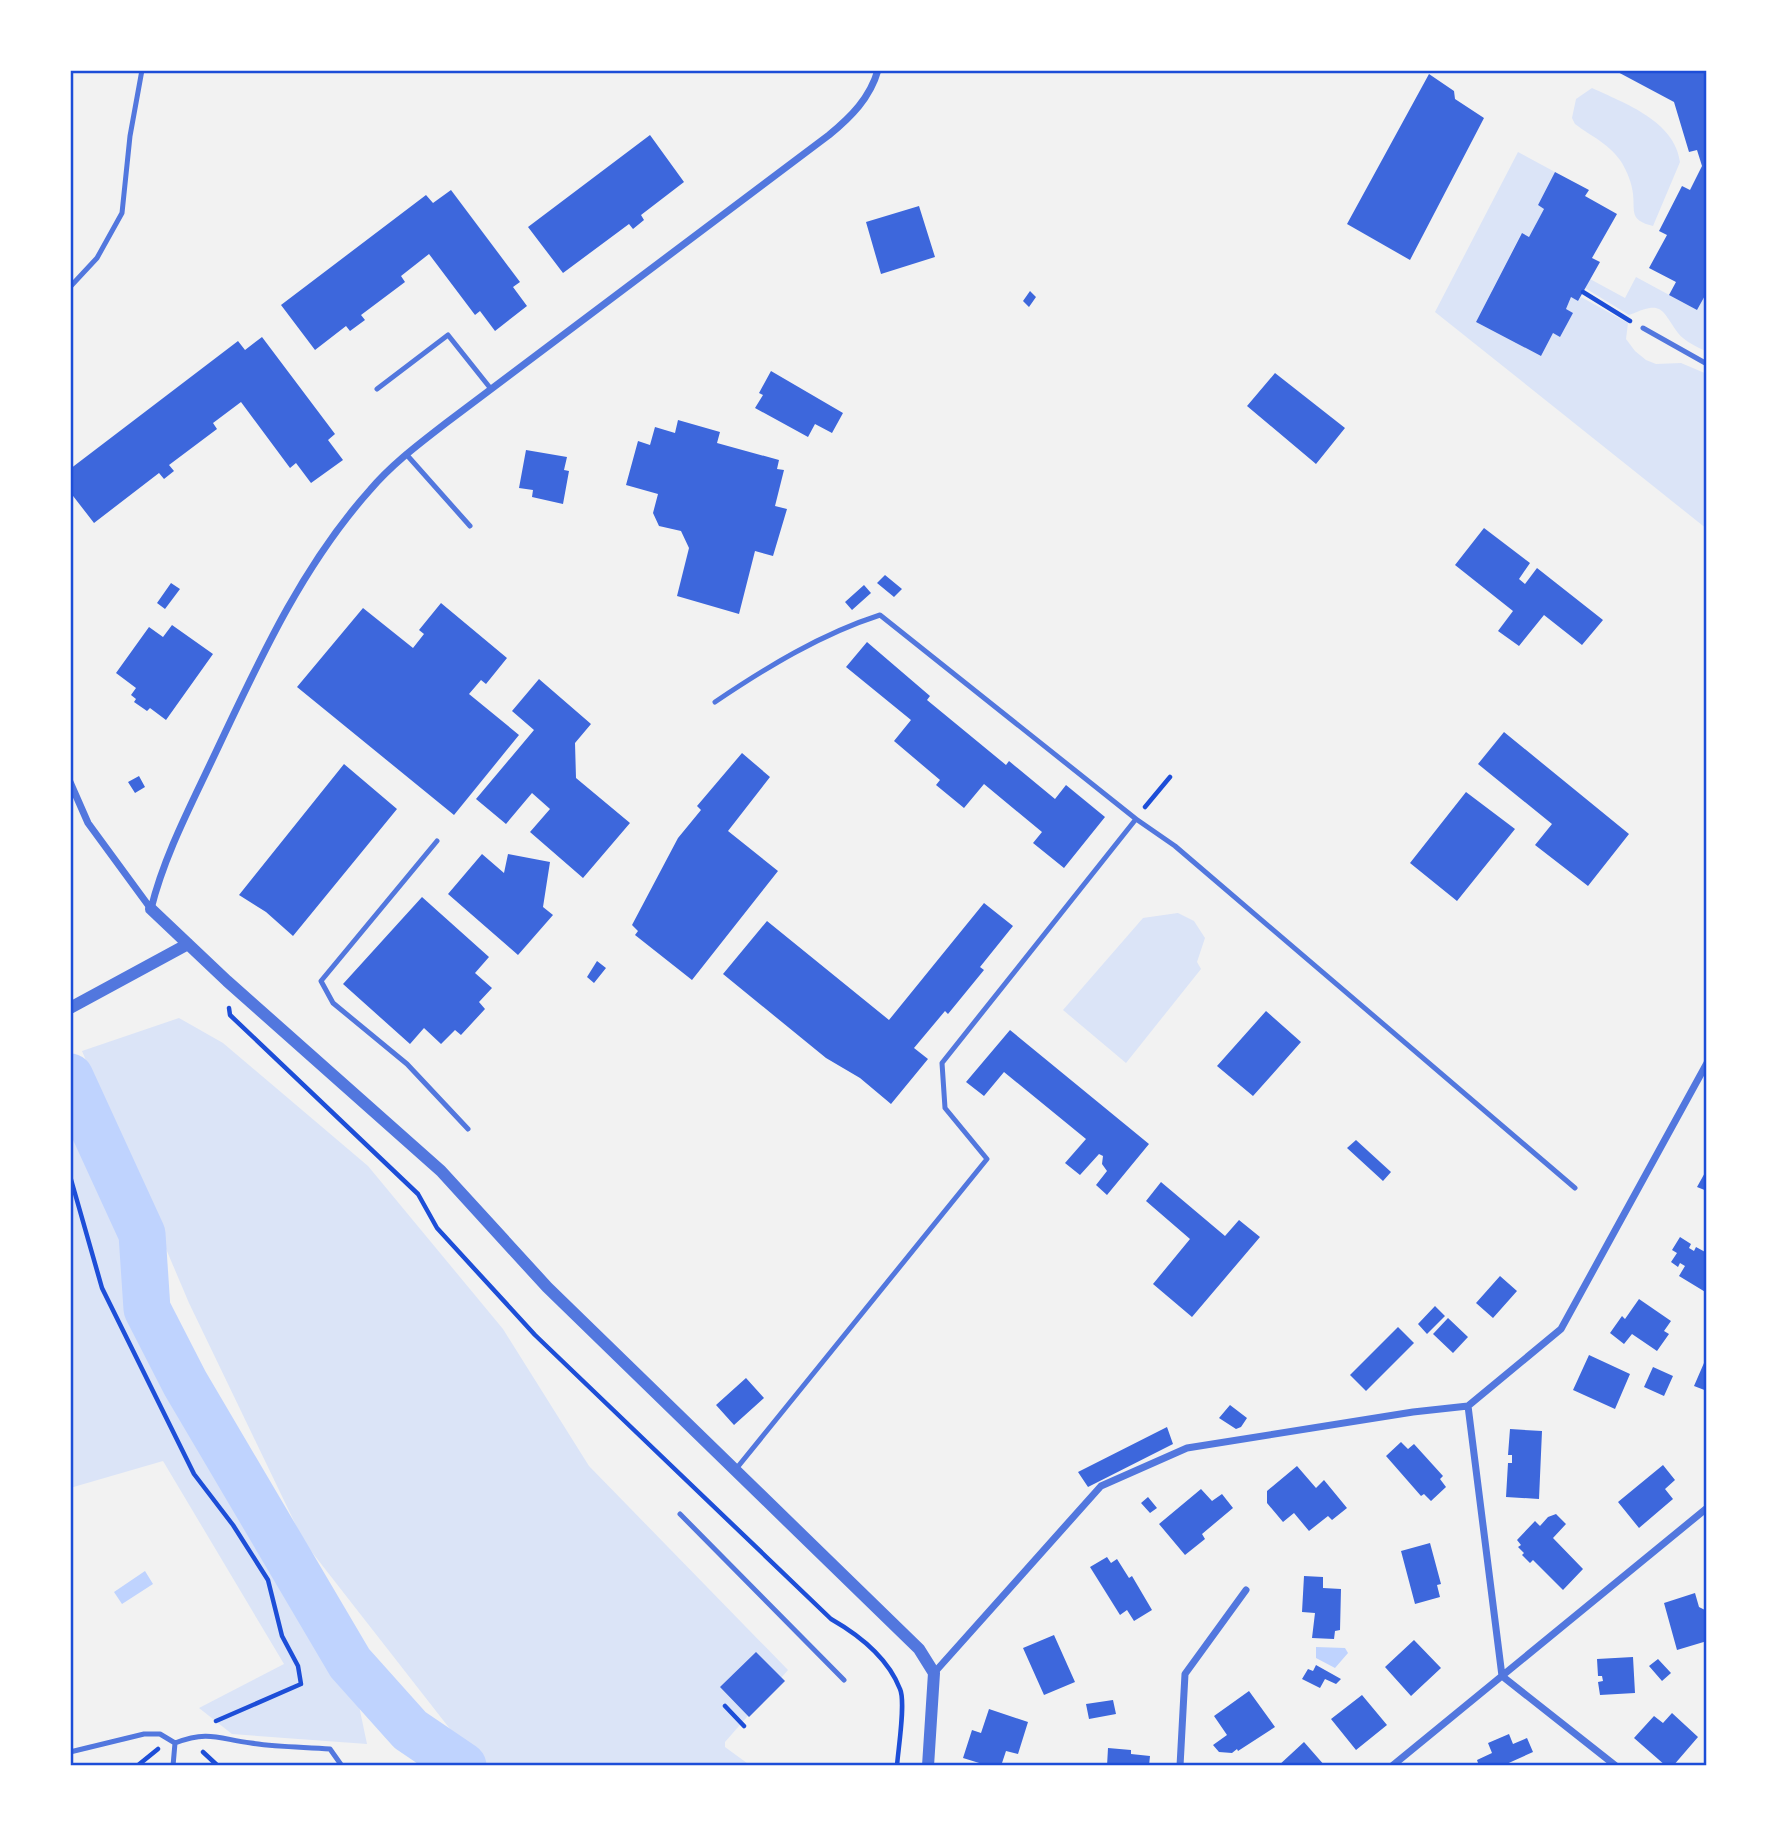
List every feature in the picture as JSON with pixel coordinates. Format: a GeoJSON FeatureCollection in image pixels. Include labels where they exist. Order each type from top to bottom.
{"type":"FeatureCollection","features":[{"type":"Feature","properties":{"kind":"street"},"geometry":{"type":"LineString","coordinates":[[151,909],[180,829],[291,602],[338,527],[371,488],[406,454],[829,135],[859,108],[874,84],[877,70]]}},
{"type":"Feature","properties":{"kind":"street"},"geometry":{"type":"LineString","coordinates":[[70,782],[88,823],[151,909],[227,981],[441,1171],[547,1287],[919,1649],[934,1673],[928,1766]]}},
{"type":"Feature","properties":{"kind":"street"},"geometry":{"type":"LineString","coordinates":[[70,1008],[188,944]]}},
{"type":"Feature","properties":{"kind":"street"},"geometry":{"type":"LineString","coordinates":[[934,1673],[1101,1486],[1187,1448],[1413,1412],[1468,1406],[1561,1329],[1707,1063]]}},
{"type":"Feature","properties":{"kind":"street"},"geometry":{"type":"LineString","coordinates":[[1468,1406],[1502,1676],[1616,1766]]}},
{"type":"Feature","properties":{"kind":"street"},"geometry":{"type":"LineString","coordinates":[[1392,1766],[1707,1508]]}},
{"type":"Feature","properties":{"kind":"street"},"geometry":{"type":"LineString","coordinates":[[1180,1766],[1185,1674],[1246,1590]]}},
{"type":"Feature","properties":{"kind":"lane"},"geometry":{"type":"LineString","coordinates":[[70,287],[97,258],[122,214],[130,136],[142,70]]}},
{"type":"Feature","properties":{"kind":"lane"},"geometry":{"type":"LineString","coordinates":[[1643,328],[1707,364]]}},
{"type":"Feature","properties":{"kind":"lane"},"geometry":{"type":"LineString","coordinates":[[377,389],[448,335],[491,389]]}},
{"type":"Feature","properties":{"kind":"lane"},"geometry":{"type":"LineString","coordinates":[[406,454],[470,526]]}},
{"type":"Feature","properties":{"kind":"lane"},"geometry":{"type":"LineString","coordinates":[[715,702],[750,678],[842,628],[880,615],[1175,846],[1574,1188]]}},
{"type":"Feature","properties":{"kind":"lane"},"geometry":{"type":"LineString","coordinates":[[735,1470],[987,1159],[945,1108],[942,1063],[1136,818]]}},
{"type":"Feature","properties":{"kind":"lane"},"geometry":{"type":"LineString","coordinates":[[438,841],[321,981],[333,1003],[407,1064],[468,1129]]}},
{"type":"Feature","properties":{"kind":"lane"},"geometry":{"type":"LineString","coordinates":[[680,1514],[844,1679]]}},
{"type":"Feature","properties":{"kind":"lane"},"geometry":{"type":"LineString","coordinates":[[70,1752],[145,1734],[160,1734],[175,1743],[196,1736],[226,1737],[249,1743],[330,1749],[342,1766]]}},
{"type":"Feature","properties":{"kind":"lane"},"geometry":{"type":"LineString","coordinates":[[173,1766],[175,1743]]}},
{"type":"Feature","properties":{"kind":"path"},"geometry":{"type":"LineString","coordinates":[[1583,292],[1643,328]]}},
{"type":"Feature","properties":{"kind":"path"},"geometry":{"type":"LineString","coordinates":[[1136,818],[1170,777]]}},
{"type":"Feature","properties":{"kind":"path"},"geometry":{"type":"LineString","coordinates":[[227,981],[230,1015],[418,1194],[437,1228],[535,1335],[831,1619],[857,1634],[884,1662],[901,1690],[897,1766]]}},
{"type":"Feature","properties":{"kind":"path"},"geometry":{"type":"LineString","coordinates":[[70,1176],[102,1288],[194,1474],[233,1525],[268,1580],[282,1636],[298,1667],[301,1684],[207,1725]]}},
{"type":"Feature","properties":{"kind":"path"},"geometry":{"type":"LineString","coordinates":[[725,1706],[744,1726]]}},
{"type":"Feature","properties":{"kind":"path"},"geometry":{"type":"LineString","coordinates":[[137,1766],[163,1745]]}},
{"type":"Feature","properties":{"kind":"shaded area"},"geometry":{"type":"Polygon","coordinates":[[[1592,88],[1646,115],[1669,135],[1676,148],[1680,162],[1653,226],[1637,218],[1630,182],[1617,156],[1575,124],[1572,118],[1576,99],[1592,88]]]}},
{"type":"Feature","properties":{"kind":"shaded area"},"geometry":{"type":"Polygon","coordinates":[[[1518,152],[1555,172],[1538,205],[1544,209],[1529,237],[1521,234],[1476,322],[1541,356],[1553,333],[1560,336],[1571,297],[1578,301],[1581,297],[1628,323],[1626,339],[1646,360],[1656,364],[1681,363],[1707,374],[1707,529],[1435,312],[1518,152]]]}},
{"type":"Feature","properties":{"kind":"shaded area"},"geometry":{"type":"Polygon","coordinates":[[[1636,277],[1697,310],[1707,292],[1707,352],[1681,336],[1659,309],[1648,308],[1629,315],[1585,288],[1590,279],[1625,298],[1636,277]]]}},
{"type":"Feature","properties":{"kind":"shaded area"},"geometry":{"type":"Polygon","coordinates":[[[1178,913],[1194,921],[1205,938],[1197,962],[1201,969],[1126,1063],[1063,1010],[1143,918],[1178,913]]]}},
{"type":"Feature","properties":{"kind":"shaded area"},"geometry":{"type":"Polygon","coordinates":[[[179,1018],[223,1043],[368,1166],[503,1329],[589,1466],[788,1670],[725,1742],[725,1747],[751,1766],[486,1766],[450,1729],[304,1542],[189,1303],[82,1051],[179,1018]]]}},
{"type":"Feature","properties":{"kind":"shaded area"},"geometry":{"type":"Polygon","coordinates":[[[70,1077],[142,1234],[147,1310],[350,1663],[367,1744],[232,1734],[199,1708],[284,1664],[163,1461],[70,1488],[70,1077]]]}},
{"type":"Feature","properties":{"kind":"water"},"geometry":{"type":"Polygon","coordinates":[[[145,1571],[153,1584],[122,1604],[114,1592],[145,1571]]]}},
{"type":"Feature","properties":{"kind":"water"},"geometry":{"type":"Polygon","coordinates":[[[1316,1647],[1345,1648],[1348,1653],[1335,1668],[1316,1658],[1316,1647]]]}},
{"type":"Feature","properties":{"kind":"building"},"geometry":{"type":"Polygon","coordinates":[[[1614,70],[1707,70],[1707,292],[1697,310],[1669,295],[1676,282],[1649,268],[1667,235],[1659,231],[1682,186],[1690,190],[1702,166],[1697,150],[1689,152],[1674,102],[1614,70]]]}},
{"type":"Feature","properties":{"kind":"building"},"geometry":{"type":"Polygon","coordinates":[[[1429,74],[1454,91],[1455,99],[1484,118],[1410,260],[1347,224],[1429,74]]]}},
{"type":"Feature","properties":{"kind":"building"},"geometry":{"type":"Polygon","coordinates":[[[650,135],[684,182],[641,215],[644,220],[633,229],[629,224],[563,273],[528,227],[650,135]]]}},
{"type":"Feature","properties":{"kind":"building"},"geometry":{"type":"Polygon","coordinates":[[[1555,172],[1589,190],[1585,196],[1617,214],[1592,258],[1600,262],[1578,301],[1571,297],[1566,309],[1573,313],[1560,337],[1553,333],[1541,356],[1476,322],[1522,233],[1529,237],[1544,209],[1538,205],[1555,172]]]}},
{"type":"Feature","properties":{"kind":"building"},"geometry":{"type":"Polygon","coordinates":[[[451,190],[520,282],[513,287],[527,306],[495,331],[480,311],[475,315],[429,254],[401,276],[405,282],[361,315],[365,320],[350,331],[346,326],[315,350],[281,305],[426,195],[433,203],[451,190]]]}},
{"type":"Feature","properties":{"kind":"building"},"geometry":{"type":"Polygon","coordinates":[[[919,206],[935,257],[881,274],[866,222],[919,206]]]}},
{"type":"Feature","properties":{"kind":"building"},"geometry":{"type":"Polygon","coordinates":[[[1030,291],[1036,297],[1029,307],[1023,301],[1030,291]]]}},
{"type":"Feature","properties":{"kind":"building"},"geometry":{"type":"Polygon","coordinates":[[[262,337],[335,434],[328,440],[343,460],[311,483],[296,463],[290,468],[241,402],[213,423],[217,429],[169,465],[174,471],[164,479],[159,473],[94,523],[70,492],[70,469],[238,341],[245,350],[262,337]]]}},
{"type":"Feature","properties":{"kind":"building"},"geometry":{"type":"Polygon","coordinates":[[[771,371],[843,413],[832,433],[815,424],[808,437],[755,408],[763,395],[759,393],[771,371]]]}},
{"type":"Feature","properties":{"kind":"building"},"geometry":{"type":"Polygon","coordinates":[[[1275,373],[1345,428],[1316,464],[1247,406],[1275,373]]]}},
{"type":"Feature","properties":{"kind":"building"},"geometry":{"type":"Polygon","coordinates":[[[678,420],[720,432],[717,443],[779,460],[777,469],[784,470],[775,506],[787,509],[773,556],[755,551],[739,614],[677,596],[689,548],[681,531],[659,526],[653,513],[658,494],[626,485],[638,441],[650,445],[655,427],[675,433],[678,420]]]}},
{"type":"Feature","properties":{"kind":"building"},"geometry":{"type":"Polygon","coordinates":[[[526,450],[567,457],[564,470],[569,471],[563,504],[532,497],[533,490],[519,488],[526,450]]]}},
{"type":"Feature","properties":{"kind":"building"},"geometry":{"type":"Polygon","coordinates":[[[1484,528],[1530,563],[1519,579],[1525,584],[1537,568],[1603,620],[1582,645],[1544,615],[1519,646],[1498,631],[1513,611],[1455,565],[1484,528]]]}},
{"type":"Feature","properties":{"kind":"building"},"geometry":{"type":"Polygon","coordinates":[[[885,575],[902,589],[894,597],[877,583],[885,575]]]}},
{"type":"Feature","properties":{"kind":"building"},"geometry":{"type":"Polygon","coordinates":[[[171,583],[180,589],[165,609],[157,603],[171,583]]]}},
{"type":"Feature","properties":{"kind":"building"},"geometry":{"type":"Polygon","coordinates":[[[864,585],[871,593],[852,610],[845,602],[864,585]]]}},
{"type":"Feature","properties":{"kind":"building"},"geometry":{"type":"Polygon","coordinates":[[[441,603],[507,658],[486,684],[481,680],[469,694],[519,735],[454,815],[297,687],[363,608],[413,648],[424,634],[419,630],[441,603]]]}},
{"type":"Feature","properties":{"kind":"building"},"geometry":{"type":"Polygon","coordinates":[[[172,625],[213,654],[166,720],[150,708],[147,711],[134,702],[136,699],[131,695],[136,688],[116,673],[149,627],[163,637],[172,625]]]}},
{"type":"Feature","properties":{"kind":"building"},"geometry":{"type":"Polygon","coordinates":[[[867,642],[930,696],[927,700],[1006,765],[1009,761],[1055,799],[1066,785],[1105,817],[1064,868],[1033,843],[1042,832],[984,784],[964,808],[936,785],[940,780],[894,741],[911,720],[846,667],[867,642]]]}},
{"type":"Feature","properties":{"kind":"building"},"geometry":{"type":"Polygon","coordinates":[[[539,679],[591,724],[575,743],[576,778],[630,823],[583,878],[530,832],[550,809],[532,793],[506,824],[476,799],[534,730],[512,711],[539,679]]]}},
{"type":"Feature","properties":{"kind":"building"},"geometry":{"type":"Polygon","coordinates":[[[1504,732],[1629,834],[1588,886],[1535,845],[1552,824],[1478,764],[1504,732]]]}},
{"type":"Feature","properties":{"kind":"building"},"geometry":{"type":"Polygon","coordinates":[[[742,753],[770,777],[728,831],[778,871],[692,980],[635,935],[638,931],[632,925],[678,838],[701,810],[697,806],[742,753]]]}},
{"type":"Feature","properties":{"kind":"building"},"geometry":{"type":"Polygon","coordinates":[[[344,764],[397,809],[293,936],[266,912],[239,895],[344,764]]]}},
{"type":"Feature","properties":{"kind":"building"},"geometry":{"type":"Polygon","coordinates":[[[139,776],[145,787],[135,793],[128,782],[139,776]]]}},
{"type":"Feature","properties":{"kind":"building"},"geometry":{"type":"Polygon","coordinates":[[[1466,792],[1515,829],[1457,901],[1410,863],[1466,792]]]}},
{"type":"Feature","properties":{"kind":"building"},"geometry":{"type":"Polygon","coordinates":[[[482,854],[504,873],[508,854],[550,862],[543,907],[553,915],[518,955],[448,894],[482,854]]]}},
{"type":"Feature","properties":{"kind":"building"},"geometry":{"type":"Polygon","coordinates":[[[422,897],[489,957],[475,973],[492,988],[479,1002],[485,1009],[461,1035],[455,1030],[441,1044],[424,1028],[410,1044],[343,984],[422,897]]]}},
{"type":"Feature","properties":{"kind":"building"},"geometry":{"type":"Polygon","coordinates":[[[984,903],[1013,926],[980,967],[984,970],[948,1014],[945,1011],[914,1048],[928,1059],[891,1104],[860,1078],[826,1058],[723,974],[767,921],[889,1020],[984,903]]]}},
{"type":"Feature","properties":{"kind":"building"},"geometry":{"type":"Polygon","coordinates":[[[597,961],[606,968],[594,983],[587,977],[597,961]]]}},
{"type":"Feature","properties":{"kind":"building"},"geometry":{"type":"Polygon","coordinates":[[[1266,1011],[1301,1042],[1253,1096],[1217,1066],[1266,1011]]]}},
{"type":"Feature","properties":{"kind":"building"},"geometry":{"type":"Polygon","coordinates":[[[1010,1030],[1149,1144],[1107,1195],[1096,1185],[1107,1171],[1102,1164],[1103,1156],[1099,1154],[1080,1175],[1065,1163],[1086,1139],[1004,1072],[984,1096],[966,1082],[1010,1030]]]}},
{"type":"Feature","properties":{"kind":"building"},"geometry":{"type":"Polygon","coordinates":[[[1356,1140],[1391,1172],[1383,1181],[1347,1148],[1356,1140]]]}},
{"type":"Feature","properties":{"kind":"building"},"geometry":{"type":"Polygon","coordinates":[[[1707,1169],[1707,1191],[1697,1187],[1707,1169]]]}},
{"type":"Feature","properties":{"kind":"building"},"geometry":{"type":"Polygon","coordinates":[[[1161,1182],[1225,1236],[1239,1220],[1260,1237],[1192,1317],[1153,1284],[1190,1239],[1146,1201],[1161,1182]]]}},
{"type":"Feature","properties":{"kind":"building"},"geometry":{"type":"Polygon","coordinates":[[[1680,1237],[1691,1244],[1689,1248],[1694,1251],[1696,1247],[1707,1253],[1707,1293],[1679,1276],[1685,1266],[1680,1263],[1678,1267],[1671,1262],[1677,1253],[1672,1250],[1680,1237]]]}},
{"type":"Feature","properties":{"kind":"building"},"geometry":{"type":"Polygon","coordinates":[[[1500,1276],[1517,1291],[1493,1318],[1476,1303],[1500,1276]]]}},
{"type":"Feature","properties":{"kind":"building"},"geometry":{"type":"Polygon","coordinates":[[[1639,1299],[1671,1321],[1664,1331],[1669,1334],[1657,1351],[1632,1334],[1624,1344],[1610,1333],[1622,1316],[1625,1319],[1639,1299]]]}},
{"type":"Feature","properties":{"kind":"building"},"geometry":{"type":"Polygon","coordinates":[[[1435,1306],[1445,1316],[1427,1334],[1418,1324],[1435,1306]]]}},
{"type":"Feature","properties":{"kind":"building"},"geometry":{"type":"Polygon","coordinates":[[[1448,1318],[1468,1337],[1453,1353],[1433,1334],[1448,1318]]]}},
{"type":"Feature","properties":{"kind":"building"},"geometry":{"type":"Polygon","coordinates":[[[1398,1327],[1414,1343],[1366,1391],[1350,1375],[1398,1327]]]}},
{"type":"Feature","properties":{"kind":"building"},"geometry":{"type":"Polygon","coordinates":[[[1589,1355],[1630,1374],[1615,1409],[1573,1390],[1589,1355]]]}},
{"type":"Feature","properties":{"kind":"building"},"geometry":{"type":"Polygon","coordinates":[[[1707,1356],[1707,1391],[1694,1386],[1707,1356]]]}},
{"type":"Feature","properties":{"kind":"building"},"geometry":{"type":"Polygon","coordinates":[[[1653,1367],[1673,1376],[1664,1396],[1644,1387],[1653,1367]]]}},
{"type":"Feature","properties":{"kind":"building"},"geometry":{"type":"Polygon","coordinates":[[[746,1378],[764,1398],[734,1425],[716,1405],[746,1378]]]}},
{"type":"Feature","properties":{"kind":"building"},"geometry":{"type":"Polygon","coordinates":[[[1230,1405],[1247,1418],[1241,1427],[1236,1429],[1219,1418],[1230,1405]]]}},
{"type":"Feature","properties":{"kind":"building"},"geometry":{"type":"Polygon","coordinates":[[[1167,1427],[1173,1444],[1088,1487],[1078,1472],[1167,1427]]]}},
{"type":"Feature","properties":{"kind":"building"},"geometry":{"type":"Polygon","coordinates":[[[1510,1429],[1542,1431],[1539,1499],[1506,1497],[1508,1463],[1512,1463],[1512,1455],[1508,1455],[1510,1429]]]}},
{"type":"Feature","properties":{"kind":"building"},"geometry":{"type":"Polygon","coordinates":[[[1401,1442],[1408,1449],[1414,1444],[1443,1476],[1440,1479],[1446,1487],[1431,1501],[1424,1494],[1421,1496],[1386,1456],[1401,1442]]]}},
{"type":"Feature","properties":{"kind":"building"},"geometry":{"type":"Polygon","coordinates":[[[1663,1465],[1675,1480],[1665,1489],[1673,1499],[1639,1528],[1618,1502],[1663,1465]]]}},
{"type":"Feature","properties":{"kind":"building"},"geometry":{"type":"Polygon","coordinates":[[[1297,1466],[1316,1488],[1324,1480],[1347,1508],[1332,1520],[1328,1516],[1309,1531],[1294,1513],[1283,1522],[1267,1503],[1267,1491],[1297,1466]]]}},
{"type":"Feature","properties":{"kind":"building"},"geometry":{"type":"Polygon","coordinates":[[[1201,1489],[1212,1501],[1222,1494],[1233,1508],[1202,1534],[1205,1539],[1185,1555],[1159,1524],[1201,1489]]]}},
{"type":"Feature","properties":{"kind":"building"},"geometry":{"type":"Polygon","coordinates":[[[1148,1497],[1157,1508],[1150,1513],[1141,1503],[1148,1497]]]}},
{"type":"Feature","properties":{"kind":"building"},"geometry":{"type":"Polygon","coordinates":[[[1556,1514],[1566,1524],[1553,1538],[1583,1569],[1563,1590],[1533,1560],[1530,1563],[1522,1555],[1524,1553],[1518,1547],[1521,1545],[1517,1540],[1535,1521],[1540,1526],[1548,1517],[1556,1514]]]}},
{"type":"Feature","properties":{"kind":"building"},"geometry":{"type":"Polygon","coordinates":[[[1430,1543],[1441,1584],[1437,1585],[1440,1597],[1415,1604],[1401,1551],[1430,1543]]]}},
{"type":"Feature","properties":{"kind":"building"},"geometry":{"type":"Polygon","coordinates":[[[1107,1557],[1111,1563],[1117,1559],[1129,1578],[1132,1576],[1152,1610],[1134,1621],[1127,1610],[1120,1615],[1090,1567],[1107,1557]]]}},
{"type":"Feature","properties":{"kind":"building"},"geometry":{"type":"Polygon","coordinates":[[[1304,1576],[1323,1577],[1323,1588],[1341,1589],[1340,1630],[1335,1631],[1334,1639],[1312,1638],[1315,1613],[1302,1612],[1304,1576]]]}},
{"type":"Feature","properties":{"kind":"building"},"geometry":{"type":"Polygon","coordinates":[[[1695,1593],[1699,1607],[1705,1610],[1707,1618],[1707,1641],[1677,1650],[1664,1603],[1695,1593]]]}},
{"type":"Feature","properties":{"kind":"building"},"geometry":{"type":"Polygon","coordinates":[[[1054,1635],[1075,1682],[1044,1695],[1023,1648],[1054,1635]]]}},
{"type":"Feature","properties":{"kind":"building"},"geometry":{"type":"Polygon","coordinates":[[[1414,1640],[1441,1668],[1411,1696],[1385,1667],[1414,1640]]]}},
{"type":"Feature","properties":{"kind":"building"},"geometry":{"type":"Polygon","coordinates":[[[756,1652],[785,1681],[749,1717],[720,1687],[756,1652]]]}},
{"type":"Feature","properties":{"kind":"building"},"geometry":{"type":"Polygon","coordinates":[[[1633,1657],[1635,1693],[1600,1695],[1598,1682],[1603,1681],[1602,1676],[1598,1676],[1597,1659],[1633,1657]]]}},
{"type":"Feature","properties":{"kind":"building"},"geometry":{"type":"Polygon","coordinates":[[[1658,1659],[1671,1673],[1662,1681],[1649,1666],[1658,1659]]]}},
{"type":"Feature","properties":{"kind":"building"},"geometry":{"type":"Polygon","coordinates":[[[1316,1665],[1341,1679],[1336,1684],[1325,1679],[1320,1688],[1302,1679],[1308,1669],[1313,1671],[1316,1665]]]}},
{"type":"Feature","properties":{"kind":"building"},"geometry":{"type":"Polygon","coordinates":[[[1249,1691],[1275,1727],[1238,1751],[1219,1752],[1213,1745],[1227,1735],[1214,1716],[1249,1691]]]}},
{"type":"Feature","properties":{"kind":"building"},"geometry":{"type":"Polygon","coordinates":[[[1362,1695],[1387,1725],[1356,1750],[1331,1719],[1362,1695]]]}},
{"type":"Feature","properties":{"kind":"building"},"geometry":{"type":"Polygon","coordinates":[[[1113,1700],[1116,1714],[1089,1719],[1086,1704],[1113,1700]]]}},
{"type":"Feature","properties":{"kind":"building"},"geometry":{"type":"Polygon","coordinates":[[[989,1709],[1028,1722],[1018,1754],[1006,1751],[1001,1766],[989,1766],[963,1758],[972,1730],[981,1733],[989,1709]]]}},
{"type":"Feature","properties":{"kind":"building"},"geometry":{"type":"Polygon","coordinates":[[[1672,1713],[1698,1737],[1673,1766],[1666,1766],[1634,1738],[1654,1716],[1663,1723],[1672,1713]]]}},
{"type":"Feature","properties":{"kind":"building"},"geometry":{"type":"Polygon","coordinates":[[[1509,1734],[1513,1744],[1527,1738],[1533,1752],[1502,1766],[1479,1766],[1477,1760],[1492,1753],[1488,1743],[1509,1734]]]}},
{"type":"Feature","properties":{"kind":"building"},"geometry":{"type":"Polygon","coordinates":[[[1304,1742],[1325,1766],[1278,1766],[1304,1742]]]}},
{"type":"Feature","properties":{"kind":"building"},"geometry":{"type":"Polygon","coordinates":[[[1108,1748],[1131,1750],[1131,1754],[1150,1756],[1149,1766],[1107,1766],[1108,1748]]]}},
{"type":"Feature","properties":{"kind":"waterway"},"geometry":{"type":"LineString","coordinates":[[70,1077],[142,1234],[147,1309],[185,1383],[350,1663],[410,1730],[463,1766]]}}]}
